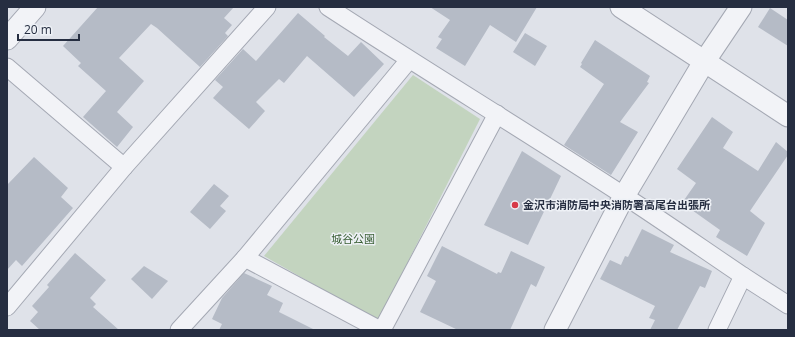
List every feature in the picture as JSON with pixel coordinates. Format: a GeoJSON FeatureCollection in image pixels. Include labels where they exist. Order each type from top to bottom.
{"type":"FeatureCollection","features":[{"type":"Feature","properties":{"kind":"street"},"geometry":{"type":"LineString","coordinates":[[7,39],[35,7]]}},
{"type":"Feature","properties":{"kind":"street"},"geometry":{"type":"LineString","coordinates":[[7,307],[124,167],[267,7]]}},
{"type":"Feature","properties":{"kind":"street"},"geometry":{"type":"LineString","coordinates":[[328,7],[624,196],[788,305]]}},
{"type":"Feature","properties":{"kind":"street"},"geometry":{"type":"LineString","coordinates":[[621,7],[788,116]]}},
{"type":"Feature","properties":{"kind":"street"},"geometry":{"type":"LineString","coordinates":[[555,330],[624,196],[704,62],[741,7]]}},
{"type":"Feature","properties":{"kind":"street"},"geometry":{"type":"LineString","coordinates":[[179,330],[245,258],[409,60]]}},
{"type":"Feature","properties":{"kind":"street"},"geometry":{"type":"LineString","coordinates":[[7,67],[124,167]]}},
{"type":"Feature","properties":{"kind":"street"},"geometry":{"type":"LineString","coordinates":[[245,258],[381,330],[497,114]]}},
{"type":"Feature","properties":{"kind":"street"},"geometry":{"type":"LineString","coordinates":[[717,330],[743,276]]}},
{"type":"Feature","properties":{"kind":"green space","name":"城谷公園"},"geometry":{"type":"Polygon","coordinates":[[[413,75],[480,119],[378,321],[264,256],[413,75]]]}},
{"type":"Feature","properties":{"kind":"building"},"geometry":{"type":"Polygon","coordinates":[[[98,7],[234,7],[224,18],[232,25],[225,33],[228,36],[200,67],[151,24],[119,58],[144,81],[117,112],[133,127],[117,147],[83,117],[106,91],[78,66],[81,63],[63,46],[98,7]]]}},
{"type":"Feature","properties":{"kind":"building"},"geometry":{"type":"Polygon","coordinates":[[[430,7],[537,7],[516,42],[490,25],[465,66],[436,48],[442,39],[438,37],[450,20],[430,7]]]}},
{"type":"Feature","properties":{"kind":"building"},"geometry":{"type":"Polygon","coordinates":[[[770,8],[788,20],[788,46],[758,27],[770,8]]]}},
{"type":"Feature","properties":{"kind":"building"},"geometry":{"type":"Polygon","coordinates":[[[298,13],[325,36],[324,37],[348,56],[361,42],[384,64],[354,97],[307,56],[284,83],[279,79],[256,102],[265,111],[249,129],[213,98],[223,87],[215,80],[243,49],[256,61],[298,13]]]}},
{"type":"Feature","properties":{"kind":"building"},"geometry":{"type":"Polygon","coordinates":[[[525,33],[547,46],[535,66],[513,52],[525,33]]]}},
{"type":"Feature","properties":{"kind":"building"},"geometry":{"type":"Polygon","coordinates":[[[595,40],[650,76],[647,82],[649,83],[620,122],[638,132],[611,175],[564,145],[604,84],[580,67],[595,40]]]}},
{"type":"Feature","properties":{"kind":"building"},"geometry":{"type":"Polygon","coordinates":[[[712,117],[733,132],[723,148],[758,171],[776,142],[788,152],[788,155],[750,211],[765,223],[747,256],[716,237],[720,230],[682,203],[696,183],[677,169],[712,117]]]}},
{"type":"Feature","properties":{"kind":"building"},"geometry":{"type":"Polygon","coordinates":[[[522,151],[561,176],[528,245],[484,225],[522,151]]]}},
{"type":"Feature","properties":{"kind":"building"},"geometry":{"type":"Polygon","coordinates":[[[34,157],[68,188],[61,197],[73,208],[22,266],[16,260],[7,270],[7,185],[34,157]]]}},
{"type":"Feature","properties":{"kind":"building"},"geometry":{"type":"Polygon","coordinates":[[[214,184],[229,196],[220,206],[226,211],[210,229],[190,212],[214,184]]]}},
{"type":"Feature","properties":{"kind":"building"},"geometry":{"type":"Polygon","coordinates":[[[642,229],[674,245],[670,252],[712,271],[705,288],[700,286],[677,330],[650,330],[655,320],[649,318],[655,306],[600,279],[610,260],[621,265],[625,256],[628,257],[642,229]]]}},
{"type":"Feature","properties":{"kind":"building"},"geometry":{"type":"Polygon","coordinates":[[[442,246],[497,274],[498,272],[501,273],[511,251],[545,267],[536,287],[531,284],[510,330],[458,330],[420,312],[436,281],[427,276],[442,246]]]}},
{"type":"Feature","properties":{"kind":"building"},"geometry":{"type":"Polygon","coordinates":[[[75,253],[106,280],[90,298],[96,304],[93,307],[119,330],[40,330],[30,321],[38,312],[32,306],[49,287],[47,285],[75,253]]]}},
{"type":"Feature","properties":{"kind":"building"},"geometry":{"type":"Polygon","coordinates":[[[144,266],[168,281],[152,299],[131,279],[144,266]]]}},
{"type":"Feature","properties":{"kind":"building"},"geometry":{"type":"Polygon","coordinates":[[[244,273],[272,286],[267,295],[283,303],[279,312],[315,330],[219,330],[222,324],[212,319],[222,298],[244,273]]]}},
{"type":"Feature","properties":{"kind":"place","name":"金沢市消防局中央消防署高尾台出張所"},"geometry":{"type":"Point","coordinates":[515,205]}}]}
